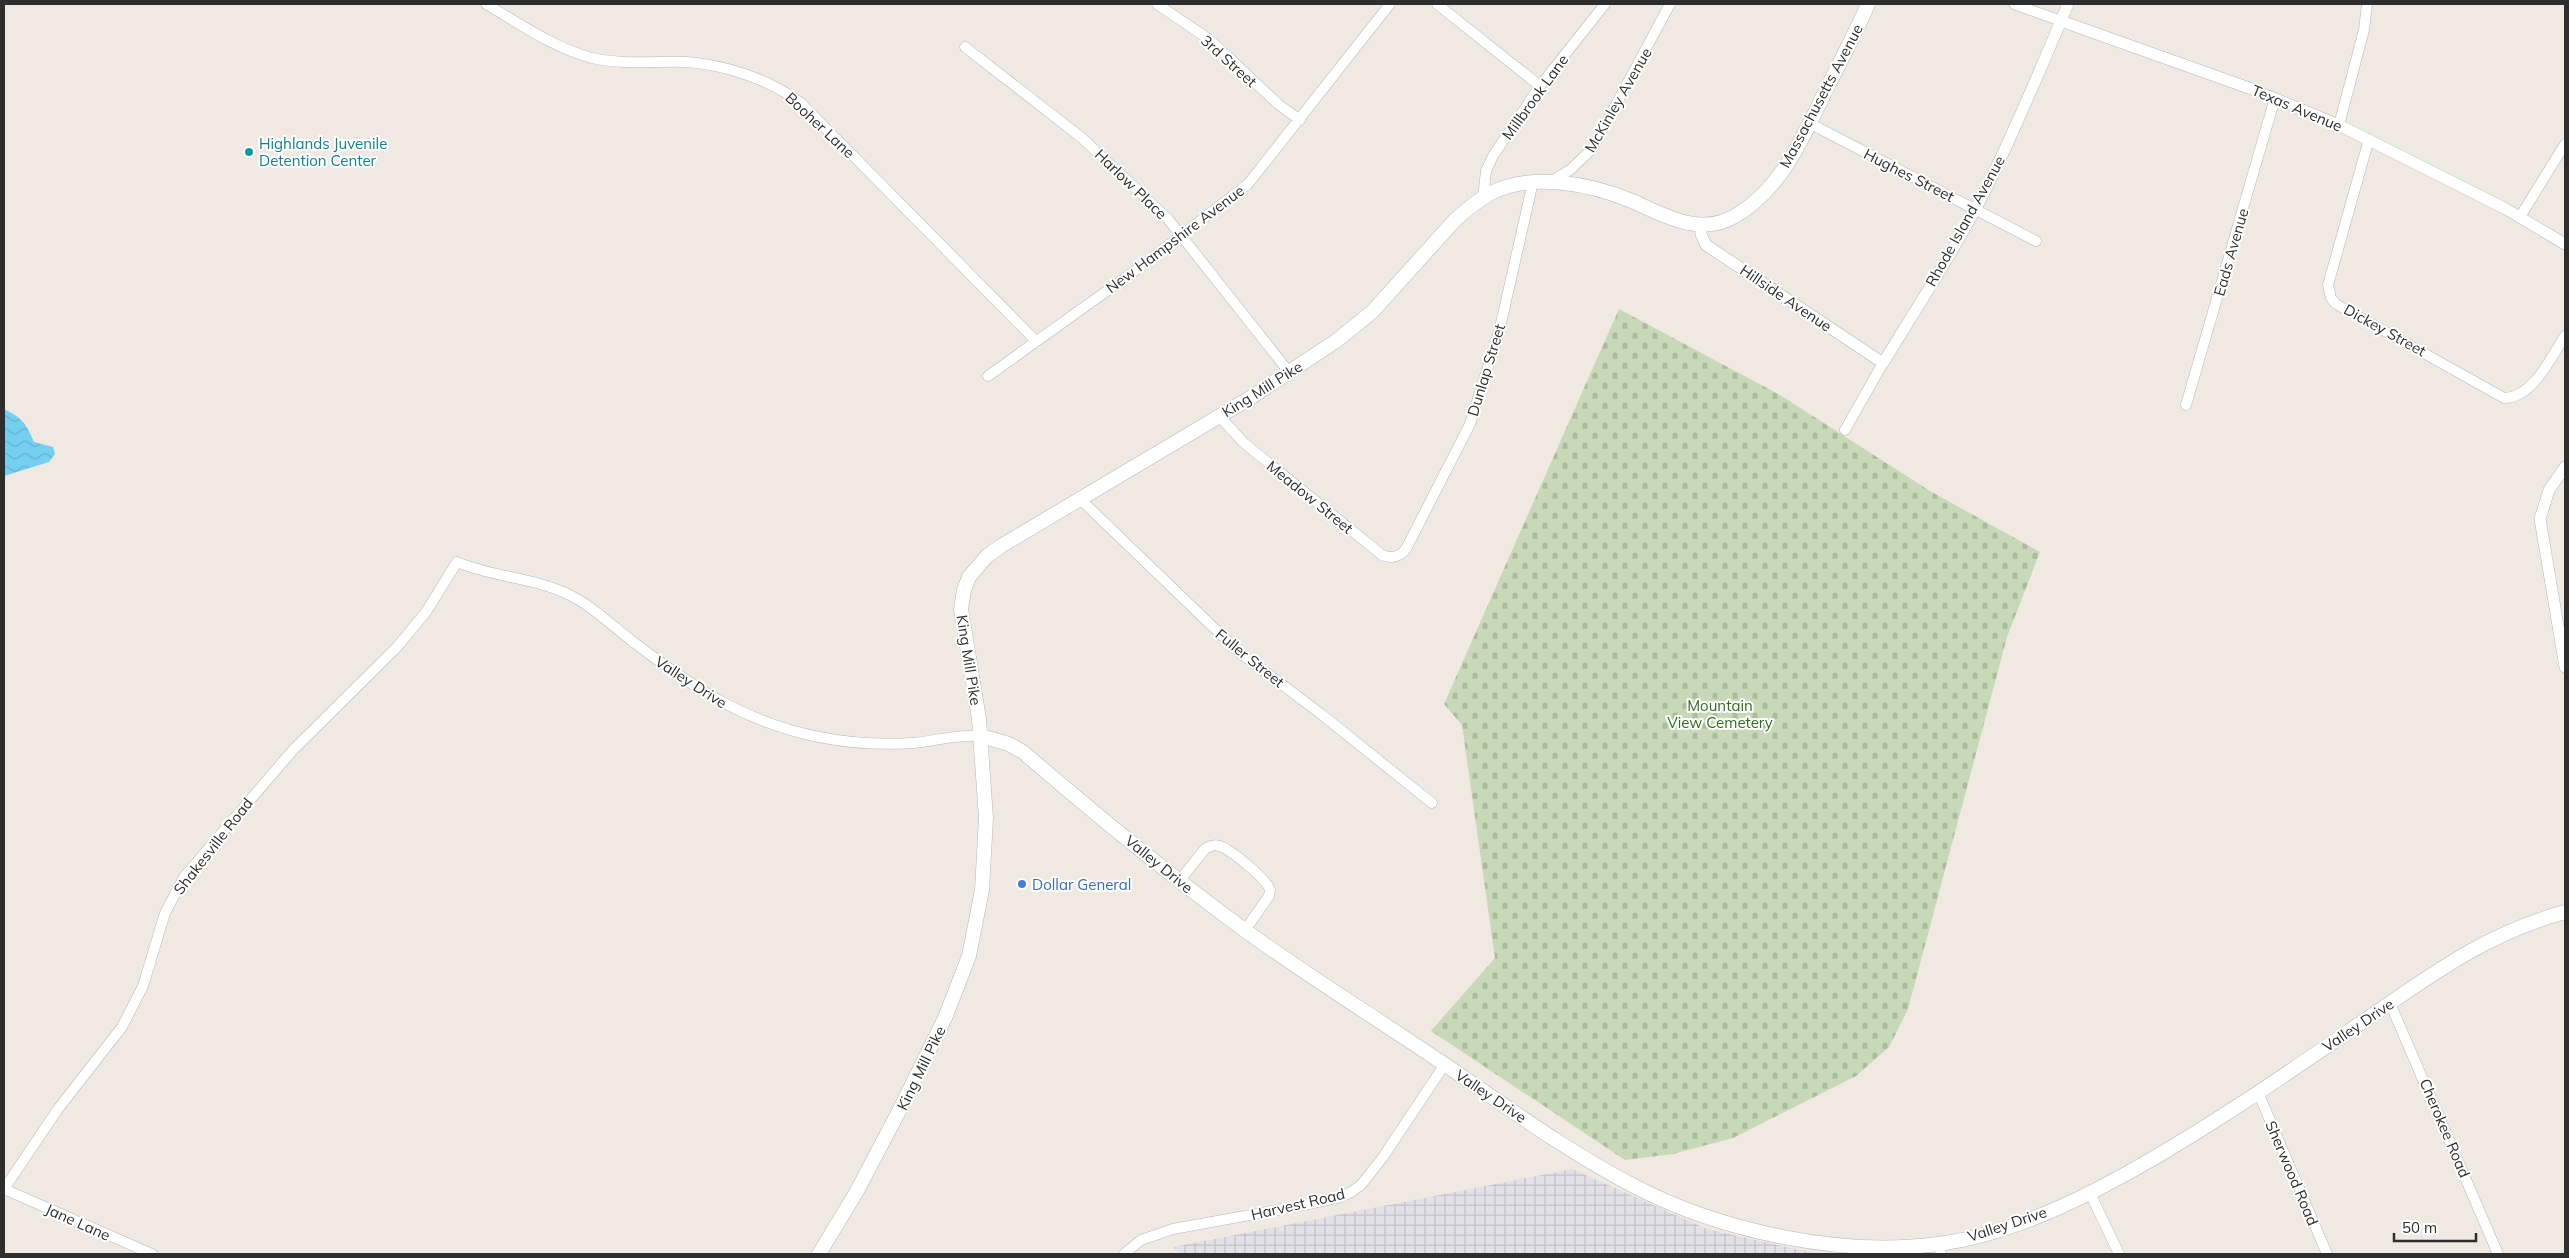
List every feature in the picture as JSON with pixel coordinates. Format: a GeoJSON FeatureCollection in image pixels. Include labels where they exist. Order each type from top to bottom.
{"type":"FeatureCollection","features":[{"type":"Feature","properties":{"kind":"main road","name":"Massachusetts Avenue"},"geometry":{"type":"LineString","coordinates":[[1550,182],[1603,192],[1631,200],[1679,222],[1700,225],[1714,224],[1734,217],[1763,195],[1789,161],[1868,4]]}},
{"type":"Feature","properties":{"kind":"main road"},"geometry":{"type":"LineString","coordinates":[[1534,182],[1550,182]]}},
{"type":"Feature","properties":{"kind":"main road","name":"King Mill Pike"},"geometry":{"type":"LineString","coordinates":[[819,1254],[857,1191],[900,1111],[945,1018],[969,956],[982,890],[986,818],[981,736],[962,624],[964,590],[969,577],[987,556],[1080,498],[1219,416],[1347,333],[1372,312],[1455,220],[1482,198],[1500,189],[1534,182]]}},
{"type":"Feature","properties":{"kind":"main road","name":"Valley Drive"},"geometry":{"type":"LineString","coordinates":[[981,736],[1009,744],[1023,752],[1180,880],[1245,930],[1595,1164],[1636,1188],[1686,1209],[1729,1223],[1810,1240],[1882,1247],[1940,1249],[2012,1226],[2090,1193],[2162,1153],[2258,1092],[2482,943],[2510,930],[2565,912]]}},
{"type":"Feature","properties":{"kind":"street","name":"Booher Lane"},"geometry":{"type":"LineString","coordinates":[[486,4],[556,45],[584,55],[608,60],[688,62],[708,65],[738,73],[785,91],[801,103],[1036,341]]}},
{"type":"Feature","properties":{"kind":"street","name":"3rd Street"},"geometry":{"type":"LineString","coordinates":[[1156,4],[1210,40],[1278,104],[1300,120]]}},
{"type":"Feature","properties":{"kind":"street","name":"New Hampshire Avenue"},"geometry":{"type":"LineString","coordinates":[[988,376],[1183,236],[1248,184],[1390,4]]}},
{"type":"Feature","properties":{"kind":"street"},"geometry":{"type":"LineString","coordinates":[[1437,4],[1540,86]]}},
{"type":"Feature","properties":{"kind":"street","name":"Millbrook Lane"},"geometry":{"type":"LineString","coordinates":[[1482,198],[1486,171],[1493,156],[1540,86],[1605,4]]}},
{"type":"Feature","properties":{"kind":"street","name":"McKinley Avenue"},"geometry":{"type":"LineString","coordinates":[[1550,182],[1570,170],[1592,149],[1670,4]]}},
{"type":"Feature","properties":{"kind":"street","name":"Texas Avenue"},"geometry":{"type":"LineString","coordinates":[[2014,4],[2275,98],[2339,125],[2520,217],[2565,244]]}},
{"type":"Feature","properties":{"kind":"street","name":"Rhode Island Avenue"},"geometry":{"type":"LineString","coordinates":[[1845,430],[1975,209],[2014,131],[2068,4]]}},
{"type":"Feature","properties":{"kind":"street"},"geometry":{"type":"LineString","coordinates":[[2339,125],[2364,30],[2367,4]]}},
{"type":"Feature","properties":{"kind":"street","name":"Harlow Place"},"geometry":{"type":"LineString","coordinates":[[965,47],[1082,138],[1183,236],[1245,319],[1289,372]]}},
{"type":"Feature","properties":{"kind":"street","name":"Eads Avenue"},"geometry":{"type":"LineString","coordinates":[[2186,405],[2275,98]]}},
{"type":"Feature","properties":{"kind":"street","name":"Hughes Street"},"geometry":{"type":"LineString","coordinates":[[1809,124],[2036,241]]}},
{"type":"Feature","properties":{"kind":"street","name":"Dickey Street"},"geometry":{"type":"LineString","coordinates":[[2369,139],[2328,286],[2331,298],[2336,304],[2504,398],[2512,398],[2523,392],[2536,378],[2565,336]]}},
{"type":"Feature","properties":{"kind":"street"},"geometry":{"type":"LineString","coordinates":[[2520,217],[2565,144]]}},
{"type":"Feature","properties":{"kind":"street","name":"Dunlap Street"},"geometry":{"type":"LineString","coordinates":[[1406,547],[1453,460],[1470,424],[1482,390],[1502,323],[1534,182]]}},
{"type":"Feature","properties":{"kind":"street","name":"Hillside Avenue"},"geometry":{"type":"LineString","coordinates":[[1700,225],[1701,234],[1706,245],[1883,363]]}},
{"type":"Feature","properties":{"kind":"street","name":"Meadow Street"},"geometry":{"type":"LineString","coordinates":[[1219,416],[1251,449],[1382,555],[1393,557],[1399,555],[1406,547]]}},
{"type":"Feature","properties":{"kind":"street"},"geometry":{"type":"LineString","coordinates":[[2565,467],[2549,490],[2540,518],[2565,667]]}},
{"type":"Feature","properties":{"kind":"street","name":"Fuller Street"},"geometry":{"type":"LineString","coordinates":[[1080,498],[1239,652],[1321,714],[1432,803]]}},
{"type":"Feature","properties":{"kind":"street","name":"Valley Drive"},"geometry":{"type":"LineString","coordinates":[[457,562],[485,572],[541,583],[578,600],[704,694],[759,720],[820,737],[872,743],[895,744],[963,735],[981,736]]}},
{"type":"Feature","properties":{"kind":"street","name":"Shakesville Road"},"geometry":{"type":"LineString","coordinates":[[4,1189],[58,1109],[122,1028],[143,986],[165,913],[184,878],[292,750],[397,647],[426,612],[457,562]]}},
{"type":"Feature","properties":{"kind":"street"},"geometry":{"type":"LineString","coordinates":[[1180,880],[1205,849],[1210,846],[1222,847],[1264,880],[1270,890],[1269,896],[1245,930]]}},
{"type":"Feature","properties":{"kind":"street","name":"Cherokee Road"},"geometry":{"type":"LineString","coordinates":[[2390,1003],[2498,1254]]}},
{"type":"Feature","properties":{"kind":"street","name":"Harvest Road"},"geometry":{"type":"LineString","coordinates":[[1124,1254],[1141,1240],[1160,1233],[1341,1197],[1351,1192],[1360,1185],[1382,1157],[1445,1064]]}},
{"type":"Feature","properties":{"kind":"street","name":"Sherwood Road"},"geometry":{"type":"LineString","coordinates":[[2258,1092],[2327,1254]]}},
{"type":"Feature","properties":{"kind":"street","name":"Jane Lane"},"geometry":{"type":"LineString","coordinates":[[4,1189],[152,1254]]}},
{"type":"Feature","properties":{"kind":"street"},"geometry":{"type":"LineString","coordinates":[[2090,1193],[2119,1254]]}},
{"type":"Feature","properties":{"kind":"shaded area"},"geometry":{"type":"Polygon","coordinates":[[[1572,1169],[1707,1229],[1818,1254],[1179,1254],[1174,1247],[1572,1169]]]}},
{"type":"Feature","properties":{"kind":"green space","name":"Mountain View Cemetery"},"geometry":{"type":"Polygon","coordinates":[[[1619,309],[1780,395],[1930,491],[2040,552],[2007,637],[1908,1009],[1889,1047],[1856,1076],[1733,1138],[1673,1154],[1625,1160],[1431,1031],[1495,958],[1462,725],[1444,704],[1619,309]]]}},
{"type":"Feature","properties":{"kind":"water"},"geometry":{"type":"Polygon","coordinates":[[[4,409],[23,422],[34,442],[53,447],[55,454],[49,462],[4,476],[4,409]]]}},
{"type":"Feature","properties":{"kind":"place","name":"Highlands Juvenile Detention Center"},"geometry":{"type":"Point","coordinates":[249,152]}},
{"type":"Feature","properties":{"kind":"place","name":"Dollar General"},"geometry":{"type":"Point","coordinates":[1022,884]}}]}
